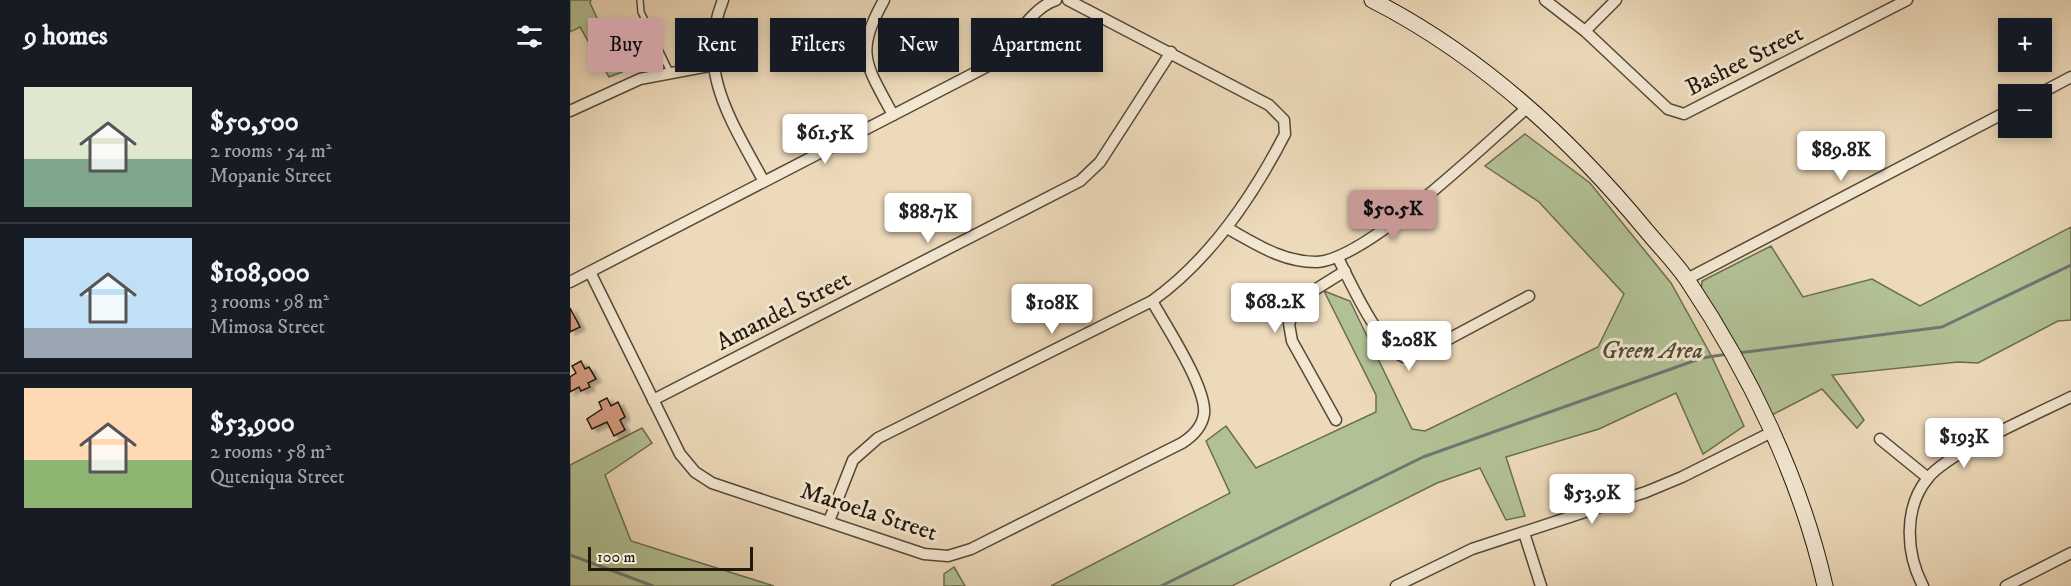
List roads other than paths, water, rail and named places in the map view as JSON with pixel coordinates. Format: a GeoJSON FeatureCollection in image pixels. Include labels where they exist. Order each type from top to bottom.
{"type":"FeatureCollection","features":[{"type":"Feature","properties":{"kind":"street"},"geometry":{"type":"LineString","coordinates":[[717,18],[723,0]]}},
{"type":"Feature","properties":{"kind":"street"},"geometry":{"type":"LineString","coordinates":[[884,0],[867,34],[865,50],[869,68],[893,115]]}},
{"type":"Feature","properties":{"kind":"street"},"geometry":{"type":"LineString","coordinates":[[829,521],[853,460],[878,438],[1152,301],[1178,281],[1227,228],[1285,134],[1284,120],[1269,105],[1068,0]]}},
{"type":"Feature","properties":{"kind":"street"},"geometry":{"type":"LineString","coordinates":[[1372,0],[1434,36],[1528,107],[1594,170],[1687,279],[1743,375],[1772,432],[1803,508],[1825,586]]}},
{"type":"Feature","properties":{"kind":"street"},"geometry":{"type":"LineString","coordinates":[[1545,0],[1586,31],[1616,0]]}},
{"type":"Feature","properties":{"kind":"street","name":"Bashee Street"},"geometry":{"type":"LineString","coordinates":[[1586,31],[1658,101],[1668,109],[1684,114],[1907,0]]}},
{"type":"Feature","properties":{"kind":"street"},"geometry":{"type":"LineString","coordinates":[[570,282],[986,67],[1005,52],[1034,14],[1052,1]]}},
{"type":"Feature","properties":{"kind":"street","name":"Amandel Street"},"geometry":{"type":"LineString","coordinates":[[653,400],[1080,181],[1100,162],[1171,52]]}},
{"type":"Feature","properties":{"kind":"street"},"geometry":{"type":"LineString","coordinates":[[570,111],[617,87],[675,71]]}},
{"type":"Feature","properties":{"kind":"street"},"geometry":{"type":"LineString","coordinates":[[715,72],[719,94],[725,109],[764,180]]}},
{"type":"Feature","properties":{"kind":"street"},"geometry":{"type":"LineString","coordinates":[[2052,87],[2071,77]]}},
{"type":"Feature","properties":{"kind":"street"},"geometry":{"type":"LineString","coordinates":[[1227,228],[1287,258],[1317,262],[1338,258],[1354,250],[1402,217],[1528,107]]}},
{"type":"Feature","properties":{"kind":"street"},"geometry":{"type":"LineString","coordinates":[[1687,279],[1998,116]]}},
{"type":"Feature","properties":{"kind":"street"},"geometry":{"type":"LineString","coordinates":[[1338,258],[1382,340],[1393,352],[1404,357],[1430,349],[1529,296]]}},
{"type":"Feature","properties":{"kind":"street"},"geometry":{"type":"LineString","coordinates":[[1336,420],[1292,341],[1290,324],[1294,310],[1305,296],[1345,271]]}},
{"type":"Feature","properties":{"kind":"street","name":"Maroela Street"},"geometry":{"type":"LineString","coordinates":[[590,272],[680,454],[703,478],[924,554],[948,556],[971,549],[1182,443],[1201,424],[1204,406],[1202,393],[1152,301]]}},
{"type":"Feature","properties":{"kind":"street"},"geometry":{"type":"LineString","coordinates":[[1923,586],[1914,563],[1909,533],[1917,499],[1928,477],[1962,454],[2071,397]]}},
{"type":"Feature","properties":{"kind":"street"},"geometry":{"type":"LineString","coordinates":[[1396,586],[1472,549],[1646,492],[1705,467],[1772,432]]}},
{"type":"Feature","properties":{"kind":"street"},"geometry":{"type":"LineString","coordinates":[[1880,439],[1928,477]]}},
{"type":"Feature","properties":{"kind":"street"},"geometry":{"type":"LineString","coordinates":[[1524,533],[1541,586]]}},
{"type":"Feature","properties":{"kind":"street"},"geometry":{"type":"LineString","coordinates":[[2006,586],[2071,553]]}},
{"type":"Feature","properties":{"kind":"lane"},"geometry":{"type":"LineString","coordinates":[[640,0],[641,12],[670,72]]}},
{"type":"Feature","properties":{"kind":"waterway"},"geometry":{"type":"LineString","coordinates":[[1738,353],[1942,327],[2071,265]]}},
{"type":"Feature","properties":{"kind":"waterway"},"geometry":{"type":"LineString","coordinates":[[1161,586],[1423,457],[1702,358],[1728,354]]}},
{"type":"Feature","properties":{"kind":"waterway"},"geometry":{"type":"LineString","coordinates":[[570,555],[653,586]]}},
{"type":"Feature","properties":{"kind":"park label","name":"Green Area"},"geometry":{"type":"Point","coordinates":[1652,350]}}]}
